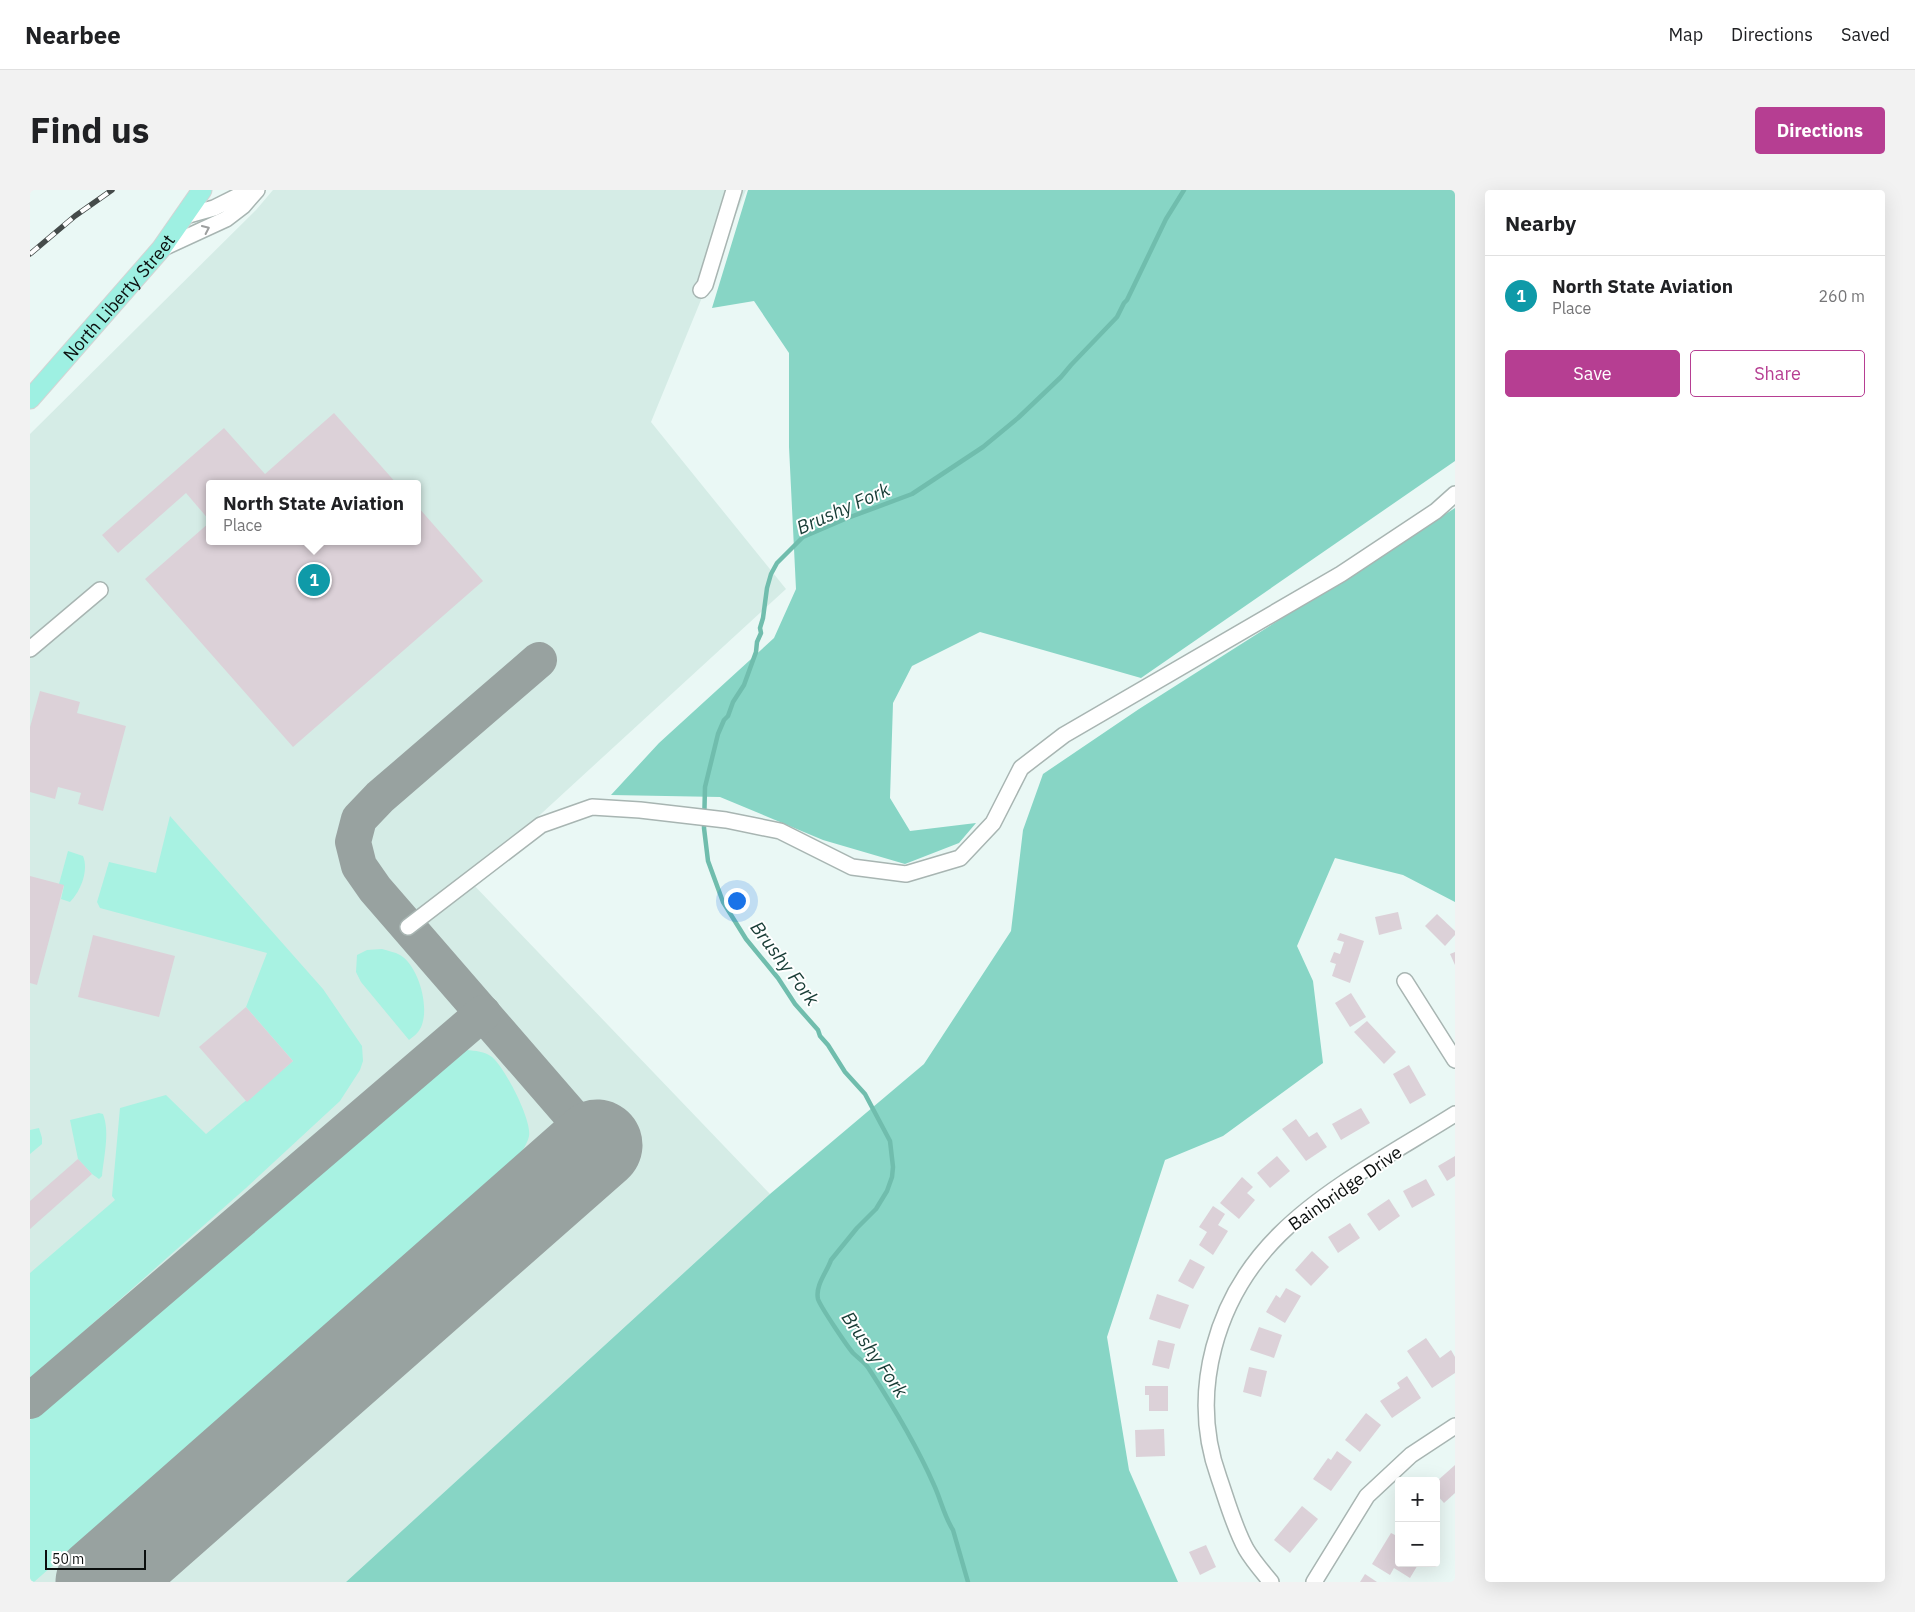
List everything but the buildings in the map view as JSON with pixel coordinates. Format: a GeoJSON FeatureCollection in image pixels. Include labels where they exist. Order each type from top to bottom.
{"type":"FeatureCollection","features":[{"type":"Feature","properties":{"kind":"main road","name":"North Liberty Street"},"geometry":{"type":"LineString","coordinates":[[30,399],[162,249],[202,190]]}},
{"type":"Feature","properties":{"kind":"street"},"geometry":{"type":"LineString","coordinates":[[185,216],[214,208],[250,190]]}},
{"type":"Feature","properties":{"kind":"street"},"geometry":{"type":"LineString","coordinates":[[162,249],[226,219],[243,206],[257,190]]}},
{"type":"Feature","properties":{"kind":"street"},"geometry":{"type":"LineString","coordinates":[[701,290],[705,285],[734,190]]}},
{"type":"Feature","properties":{"kind":"street"},"geometry":{"type":"LineString","coordinates":[[408,927],[541,825],[592,807],[640,810],[726,820],[780,832],[852,867],[906,874],[960,858],[994,823],[1021,768],[1064,734],[1341,574],[1436,511],[1455,494]]}},
{"type":"Feature","properties":{"kind":"street"},"geometry":{"type":"LineString","coordinates":[[30,649],[100,590]]}},
{"type":"Feature","properties":{"kind":"street"},"geometry":{"type":"LineString","coordinates":[[1405,981],[1455,1060]]}},
{"type":"Feature","properties":{"kind":"street","name":"Bainbridge Drive"},"geometry":{"type":"LineString","coordinates":[[1271,1582],[1246,1549],[1238,1532],[1215,1467],[1208,1437],[1205,1413],[1206,1388],[1211,1357],[1218,1333],[1230,1305],[1246,1277],[1280,1234],[1304,1213],[1354,1177],[1455,1114]]}},
{"type":"Feature","properties":{"kind":"street"},"geometry":{"type":"LineString","coordinates":[[1314,1582],[1368,1496],[1411,1455],[1455,1426]]}},
{"type":"Feature","properties":{"kind":"shaded area"},"geometry":{"type":"Polygon","coordinates":[[[273,190],[746,190],[651,422],[786,589],[469,880],[770,1194],[346,1582],[30,1582],[30,434],[256,210],[273,190]]]}},
{"type":"Feature","properties":{"kind":"green space"},"geometry":{"type":"Polygon","coordinates":[[[748,190],[1455,190],[1455,461],[1141,678],[980,632],[912,666],[893,703],[890,798],[910,831],[976,823],[959,843],[905,864],[823,840],[720,797],[611,795],[659,743],[774,638],[796,589],[789,447],[789,353],[754,301],[712,308],[748,190]]]}},
{"type":"Feature","properties":{"kind":"green space"},"geometry":{"type":"Polygon","coordinates":[[[1455,508],[1455,902],[1403,875],[1335,858],[1297,946],[1313,981],[1323,1063],[1223,1136],[1165,1160],[1107,1337],[1129,1470],[1178,1582],[346,1582],[770,1194],[924,1064],[1011,931],[1023,830],[1043,774],[1139,709],[1455,508]]]}},
{"type":"Feature","properties":{"kind":"green space"},"geometry":{"type":"Polygon","coordinates":[[[170,816],[323,989],[362,1046],[363,1061],[360,1070],[340,1101],[246,1188],[30,1379],[30,1273],[115,1200],[112,1196],[120,1108],[166,1095],[206,1134],[293,1061],[246,1007],[267,953],[100,908],[97,902],[109,862],[156,873],[170,816]]]}},
{"type":"Feature","properties":{"kind":"green space"},"geometry":{"type":"Polygon","coordinates":[[[68,851],[83,856],[85,862],[81,886],[70,902],[61,899],[64,886],[59,884],[68,851]]]}},
{"type":"Feature","properties":{"kind":"green space"},"geometry":{"type":"Polygon","coordinates":[[[382,949],[398,954],[407,961],[418,978],[424,1000],[423,1021],[419,1030],[409,1040],[361,982],[356,972],[357,955],[367,950],[382,949]]]}},
{"type":"Feature","properties":{"kind":"green space"},"geometry":{"type":"Polygon","coordinates":[[[466,1050],[483,1052],[492,1057],[510,1083],[522,1107],[529,1128],[529,1136],[521,1154],[34,1582],[30,1582],[30,1420],[436,1066],[466,1050]]]}},
{"type":"Feature","properties":{"kind":"green space"},"geometry":{"type":"Polygon","coordinates":[[[99,1113],[103,1114],[106,1136],[102,1176],[99,1179],[78,1159],[70,1120],[99,1113]]]}},
{"type":"Feature","properties":{"kind":"green space"},"geometry":{"type":"Polygon","coordinates":[[[39,1128],[42,1144],[30,1154],[30,1130],[39,1128]]]}},
{"type":"Feature","properties":{"kind":"waterway","name":"Brushy Fork"},"geometry":{"type":"LineString","coordinates":[[968,1582],[953,1530],[912,1440],[864,1362],[850,1349],[818,1299],[818,1289],[831,1260],[857,1228],[876,1209],[887,1191],[893,1167],[890,1141],[865,1094],[845,1072],[820,1036],[818,1030],[795,1004],[778,978],[746,939],[723,902],[708,861],[704,828],[705,787],[718,734],[733,702],[744,685],[756,652],[757,642],[761,633],[760,628],[767,588],[777,563],[803,537],[912,494],[983,447],[1018,418],[1061,377],[1117,317],[1166,219],[1184,190]]}},
{"type":"Feature","properties":{"kind":"taxiway"},"geometry":{"type":"LineString","coordinates":[[539,660],[380,797],[359,819],[353,842],[359,866],[375,889],[597,1145]]}},
{"type":"Feature","properties":{"kind":"taxiway"},"geometry":{"type":"LineString","coordinates":[[30,1401],[483,1013]]}},
{"type":"Feature","properties":{"kind":"runway"},"geometry":{"type":"LineString","coordinates":[[101,1582],[597,1145]]}},
{"type":"Feature","properties":{"kind":"railway"},"geometry":{"type":"LineString","coordinates":[[30,254],[75,216],[112,190]]}},
{"type":"Feature","properties":{"kind":"place","name":"North State Aviation"},"geometry":{"type":"Point","coordinates":[314,580]}}]}
